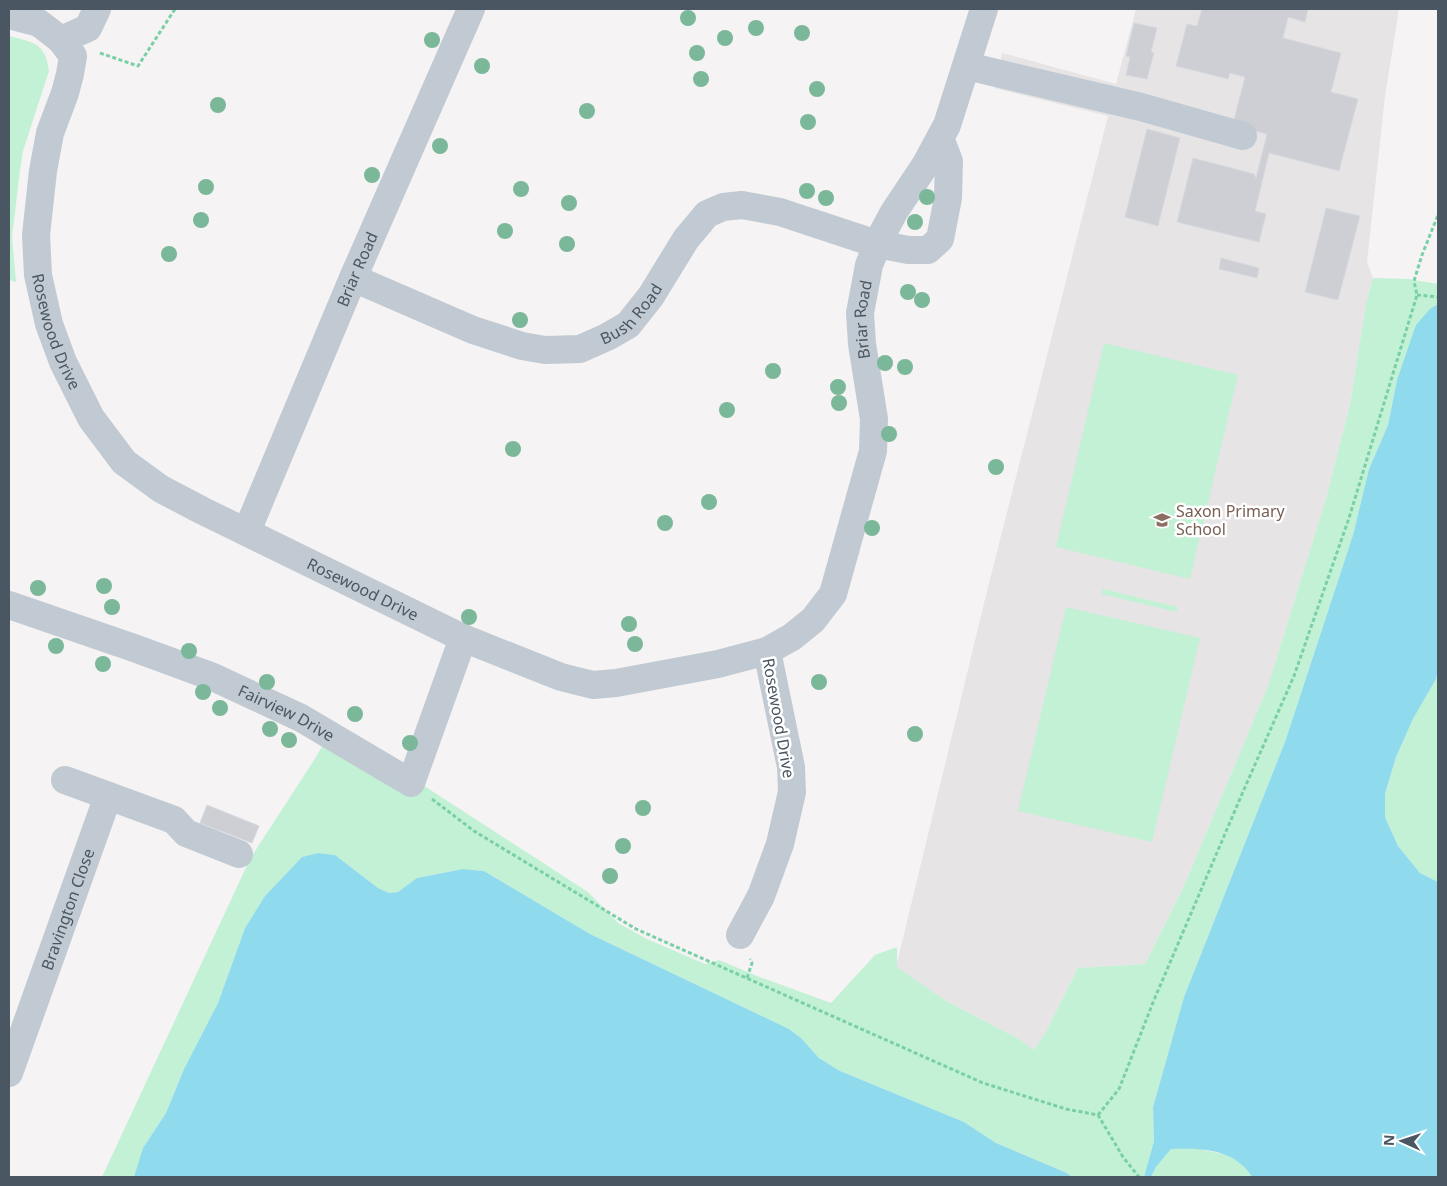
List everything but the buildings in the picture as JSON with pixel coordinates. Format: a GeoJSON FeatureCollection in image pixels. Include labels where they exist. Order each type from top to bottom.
{"type":"FeatureCollection","features":[{"type":"Feature","properties":{"kind":"street"},"geometry":{"type":"LineString","coordinates":[[61,40],[88,28],[97,9]]}},
{"type":"Feature","properties":{"kind":"street","name":"Briar Road"},"geometry":{"type":"LineString","coordinates":[[247,532],[353,278],[471,9]]}},
{"type":"Feature","properties":{"kind":"street","name":"Briar Road"},"geometry":{"type":"LineString","coordinates":[[767,651],[792,637],[813,620],[833,594],[873,451],[874,418],[862,344],[860,314],[870,265],[877,244],[894,212],[926,164],[947,125],[984,9]]}},
{"type":"Feature","properties":{"kind":"street","name":"Rosewood Drive"},"geometry":{"type":"LineString","coordinates":[[9,15],[38,24],[61,40],[72,56],[70,74],[50,133],[43,171],[36,235],[38,275],[49,324],[62,362],[91,418],[124,462],[160,489],[203,511],[463,638],[561,677],[594,684],[616,683],[718,664],[767,651],[791,767],[792,792],[780,844],[761,896],[740,936]]}},
{"type":"Feature","properties":{"kind":"street"},"geometry":{"type":"LineString","coordinates":[[967,66],[1141,107],[1243,136]]}},
{"type":"Feature","properties":{"kind":"street","name":"Bush Road"},"geometry":{"type":"LineString","coordinates":[[353,278],[473,330],[522,346],[545,350],[580,349],[608,337],[628,325],[651,296],[686,239],[707,214],[723,207],[742,205],[780,212],[877,244],[908,250],[928,250],[940,239],[948,198],[949,161],[940,138]]}},
{"type":"Feature","properties":{"kind":"street","name":"Fairview Drive"},"geometry":{"type":"LineString","coordinates":[[9,605],[213,677],[301,718],[411,783]]}},
{"type":"Feature","properties":{"kind":"street"},"geometry":{"type":"LineString","coordinates":[[411,783],[463,638]]}},
{"type":"Feature","properties":{"kind":"street"},"geometry":{"type":"LineString","coordinates":[[65,780],[174,820],[186,833],[239,854]]}},
{"type":"Feature","properties":{"kind":"street","name":"Bravington Close"},"geometry":{"type":"LineString","coordinates":[[9,1073],[18,1019],[108,796]]}},
{"type":"Feature","properties":{"kind":"path"},"geometry":{"type":"LineString","coordinates":[[61,40],[138,66],[175,9]]}},
{"type":"Feature","properties":{"kind":"path"},"geometry":{"type":"LineString","coordinates":[[1098,1115],[1119,1089],[1158,991],[1294,676],[1349,518],[1417,295],[1414,281],[1438,215]]}},
{"type":"Feature","properties":{"kind":"path"},"geometry":{"type":"LineString","coordinates":[[1417,295],[1438,297]]}},
{"type":"Feature","properties":{"kind":"path"},"geometry":{"type":"LineString","coordinates":[[411,783],[474,831],[636,929],[983,1082],[1066,1110],[1098,1115]]}},
{"type":"Feature","properties":{"kind":"path"},"geometry":{"type":"LineString","coordinates":[[1098,1115],[1123,1157],[1139,1177]]}},
{"type":"Feature","properties":{"kind":"shaded area","name":"Saxon Primary School"},"geometry":{"type":"Polygon","coordinates":[[[1136,9],[1399,9],[1385,96],[1367,262],[1373,278],[1366,303],[1350,404],[1327,495],[1268,686],[1184,886],[1145,964],[1078,968],[1034,1051],[1019,1039],[946,1001],[896,967],[987,591],[1108,116],[994,88],[1002,53],[1116,84],[1136,9]]]}},
{"type":"Feature","properties":{"kind":"green space"},"geometry":{"type":"Polygon","coordinates":[[[9,36],[37,45],[45,54],[49,71],[23,151],[20,170],[12,237],[16,282],[9,280],[9,36]]]}},
{"type":"Feature","properties":{"kind":"green space"},"geometry":{"type":"Polygon","coordinates":[[[1373,278],[1408,279],[1438,284],[1438,349],[1397,380],[1388,425],[1369,469],[1353,535],[1285,742],[1184,997],[1153,1107],[1154,1141],[1144,1177],[1072,1177],[1067,1173],[996,1143],[964,1122],[840,1071],[819,1058],[801,1038],[789,1029],[590,934],[484,871],[463,869],[418,878],[398,892],[389,893],[378,888],[335,855],[318,853],[302,857],[265,896],[245,928],[218,1003],[184,1069],[166,1113],[143,1148],[136,1176],[102,1177],[250,859],[316,757],[333,727],[588,892],[618,923],[647,939],[705,964],[719,960],[831,1003],[875,955],[897,947],[897,967],[946,1001],[1019,1039],[1034,1050],[1044,1035],[1078,968],[1145,964],[1184,886],[1268,686],[1327,495],[1350,404],[1366,303],[1373,278]]]}},
{"type":"Feature","properties":{"kind":"green space"},"geometry":{"type":"Polygon","coordinates":[[[1104,343],[1238,375],[1190,579],[1056,547],[1104,343]]]}},
{"type":"Feature","properties":{"kind":"green space"},"geometry":{"type":"Polygon","coordinates":[[[1103,589],[1178,607],[1176,612],[1102,594],[1103,589]]]}},
{"type":"Feature","properties":{"kind":"green space"},"geometry":{"type":"Polygon","coordinates":[[[1066,607],[1200,638],[1152,842],[1018,811],[1066,607]]]}},
{"type":"Feature","properties":{"kind":"green space"},"geometry":{"type":"Polygon","coordinates":[[[1438,671],[1438,882],[1420,873],[1398,846],[1385,817],[1385,794],[1396,757],[1413,719],[1436,679],[1438,671]]]}},
{"type":"Feature","properties":{"kind":"green space"},"geometry":{"type":"Polygon","coordinates":[[[1195,1148],[1227,1155],[1242,1164],[1252,1177],[1151,1177],[1156,1167],[1171,1149],[1195,1148]]]}},
{"type":"Feature","properties":{"kind":"water"},"geometry":{"type":"Polygon","coordinates":[[[1438,304],[1438,671],[1436,679],[1413,719],[1396,757],[1385,794],[1385,817],[1398,846],[1420,873],[1438,882],[1438,1177],[1252,1177],[1243,1166],[1227,1155],[1208,1150],[1171,1149],[1156,1167],[1151,1177],[1144,1177],[1154,1141],[1153,1107],[1184,997],[1285,742],[1353,535],[1369,469],[1388,425],[1397,380],[1416,325],[1430,309],[1438,304]]]}},
{"type":"Feature","properties":{"kind":"water"},"geometry":{"type":"Polygon","coordinates":[[[318,853],[335,855],[378,888],[389,893],[398,892],[417,878],[463,869],[484,871],[590,934],[789,1029],[801,1038],[819,1058],[840,1071],[964,1122],[996,1143],[1067,1173],[1072,1177],[134,1177],[143,1148],[166,1113],[184,1069],[218,1003],[245,928],[265,896],[302,857],[318,853]]]}},
{"type":"Feature","properties":{"kind":"place","name":"Saxon Primary School"},"geometry":{"type":"Point","coordinates":[1162,520]}}]}
